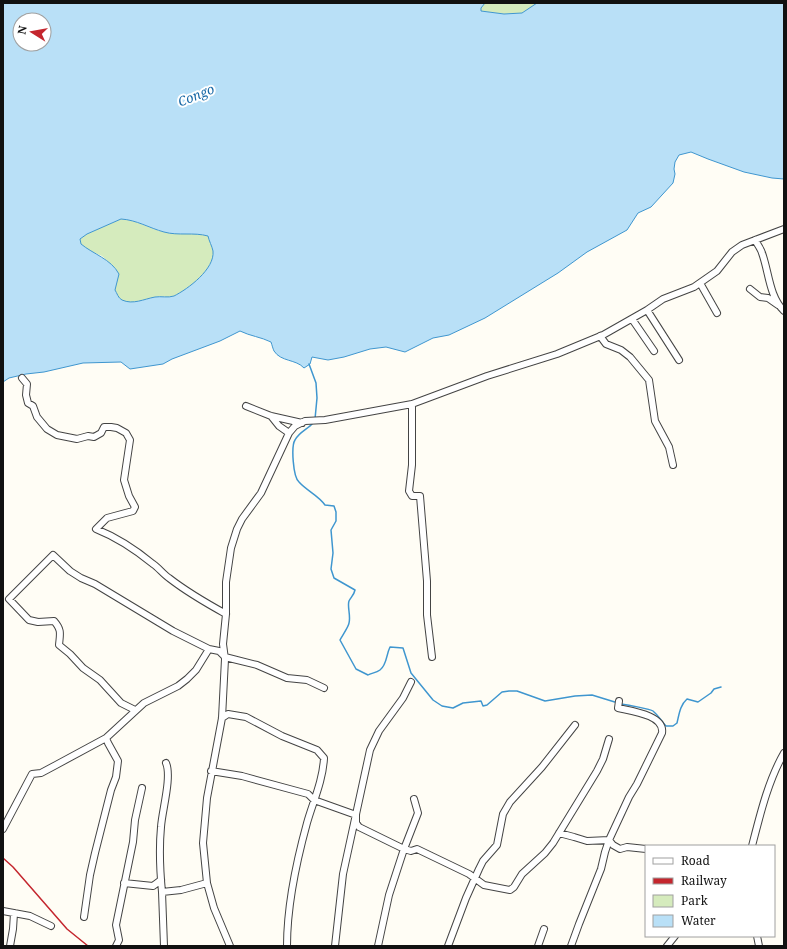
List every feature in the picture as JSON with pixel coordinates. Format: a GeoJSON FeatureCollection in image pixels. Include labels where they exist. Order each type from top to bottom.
{"type":"FeatureCollection","features":[{"type":"Feature","properties":{"kind":"street"},"geometry":{"type":"LineString","coordinates":[[230,946],[214,908],[207,884],[203,843],[207,798],[222,718],[225,657],[223,644],[226,614],[226,582],[234,538],[242,519],[260,493],[289,433],[295,426],[314,420],[412,404],[487,376],[557,354],[600,336],[647,310],[663,299],[687,290],[700,283],[717,271],[732,252],[742,244],[784,228]]}},
{"type":"Feature","properties":{"kind":"street"},"geometry":{"type":"LineString","coordinates":[[755,240],[762,252],[769,282],[782,309]]}},
{"type":"Feature","properties":{"kind":"street"},"geometry":{"type":"LineString","coordinates":[[700,283],[717,313]]}},
{"type":"Feature","properties":{"kind":"street"},"geometry":{"type":"LineString","coordinates":[[750,289],[760,297],[768,298],[782,309]]}},
{"type":"Feature","properties":{"kind":"street"},"geometry":{"type":"LineString","coordinates":[[647,310],[679,360]]}},
{"type":"Feature","properties":{"kind":"street"},"geometry":{"type":"LineString","coordinates":[[632,318],[654,351]]}},
{"type":"Feature","properties":{"kind":"street"},"geometry":{"type":"LineString","coordinates":[[600,336],[606,344],[621,350],[630,357],[649,380],[655,421],[669,447],[673,465]]}},
{"type":"Feature","properties":{"kind":"street"},"geometry":{"type":"LineString","coordinates":[[22,378],[27,384],[26,395],[28,403],[33,406],[37,417],[47,429],[57,435],[77,438],[88,436],[94,437],[101,433],[104,427],[111,427],[117,428],[126,433],[130,440],[124,480],[134,507],[133,511],[107,518],[96,529],[108,534],[140,554],[154,564],[168,578],[205,603],[226,614]]}},
{"type":"Feature","properties":{"kind":"street"},"geometry":{"type":"LineString","coordinates":[[412,404],[412,465],[409,491],[412,496],[420,496],[428,581],[427,615],[432,657]]}},
{"type":"Feature","properties":{"kind":"street"},"geometry":{"type":"LineString","coordinates":[[246,406],[272,416],[302,423]]}},
{"type":"Feature","properties":{"kind":"street"},"geometry":{"type":"LineString","coordinates":[[272,416],[279,426],[289,433]]}},
{"type":"Feature","properties":{"kind":"street"},"geometry":{"type":"LineString","coordinates":[[135,710],[121,703],[100,680],[83,668],[59,645],[59,626],[54,621],[38,622],[29,620],[9,599],[53,555],[70,571],[81,578],[95,584],[173,631],[209,649],[219,651],[225,657],[257,665],[287,678],[307,680],[324,688]]}},
{"type":"Feature","properties":{"kind":"street"},"geometry":{"type":"LineString","coordinates":[[3,829],[32,774],[41,773],[106,738],[144,703],[178,686],[187,679],[196,670],[209,649]]}},
{"type":"Feature","properties":{"kind":"street"},"geometry":{"type":"LineString","coordinates":[[335,946],[343,874],[370,750],[379,731],[403,698],[411,682]]}},
{"type":"Feature","properties":{"kind":"street"},"geometry":{"type":"LineString","coordinates":[[571,946],[601,869],[609,840],[662,733],[662,729],[658,721],[646,715],[618,708],[619,701]]}},
{"type":"Feature","properties":{"kind":"street"},"geometry":{"type":"LineString","coordinates":[[222,718],[228,714],[246,717],[282,736],[316,750],[324,758],[324,763],[307,822],[294,879],[287,926],[287,946]]}},
{"type":"Feature","properties":{"kind":"street"},"geometry":{"type":"LineString","coordinates":[[448,946],[466,898],[483,861],[497,845],[503,814],[510,802],[542,767],[575,725]]}},
{"type":"Feature","properties":{"kind":"street"},"geometry":{"type":"LineString","coordinates":[[84,917],[94,853],[116,777],[118,760],[106,738]]}},
{"type":"Feature","properties":{"kind":"street"},"geometry":{"type":"LineString","coordinates":[[356,815],[356,823],[358,827],[404,849],[411,851],[417,849],[460,869],[484,885],[506,890],[512,889],[522,874],[545,853],[559,833],[597,771],[603,759],[609,739]]}},
{"type":"Feature","properties":{"kind":"street"},"geometry":{"type":"LineString","coordinates":[[752,845],[776,766],[784,753]]}},
{"type":"Feature","properties":{"kind":"street"},"geometry":{"type":"LineString","coordinates":[[164,946],[160,828],[168,768],[166,764]]}},
{"type":"Feature","properties":{"kind":"street"},"geometry":{"type":"LineString","coordinates":[[212,771],[265,781],[308,794],[314,800],[356,815]]}},
{"type":"Feature","properties":{"kind":"street"},"geometry":{"type":"LineString","coordinates":[[116,946],[119,940],[116,925],[133,842],[135,820],[142,788]]}},
{"type":"Feature","properties":{"kind":"street"},"geometry":{"type":"LineString","coordinates":[[378,946],[384,914],[404,849],[418,813],[417,804],[414,799]]}},
{"type":"Feature","properties":{"kind":"street"},"geometry":{"type":"LineString","coordinates":[[559,833],[574,836],[587,841],[609,840]]}},
{"type":"Feature","properties":{"kind":"street"},"geometry":{"type":"LineString","coordinates":[[609,840],[613,845],[620,849],[627,847],[645,849]]}},
{"type":"Feature","properties":{"kind":"street"},"geometry":{"type":"LineString","coordinates":[[124,883],[154,886],[161,880]]}},
{"type":"Feature","properties":{"kind":"street"},"geometry":{"type":"LineString","coordinates":[[162,892],[181,890],[207,884]]}},
{"type":"Feature","properties":{"kind":"street"},"geometry":{"type":"LineString","coordinates":[[3,912],[30,916],[51,926]]}},
{"type":"Feature","properties":{"kind":"street"},"geometry":{"type":"LineString","coordinates":[[10,946],[14,929],[14,913]]}},
{"type":"Feature","properties":{"kind":"street"},"geometry":{"type":"LineString","coordinates":[[538,946],[544,929]]}},
{"type":"Feature","properties":{"kind":"street"},"geometry":{"type":"LineString","coordinates":[[667,946],[674,937]]}},
{"type":"Feature","properties":{"kind":"green space"},"geometry":{"type":"Polygon","coordinates":[[[485,3],[537,3],[522,13],[504,14],[481,11],[481,8],[485,3]]]}},
{"type":"Feature","properties":{"kind":"green space"},"geometry":{"type":"Polygon","coordinates":[[[121,219],[133,221],[164,232],[208,236],[213,251],[210,265],[200,278],[174,296],[155,297],[138,302],[126,302],[122,300],[115,290],[117,281],[116,269],[102,256],[86,249],[81,244],[80,239],[87,234],[121,219]]]}},
{"type":"Feature","properties":{"kind":"water","name":"Congo"},"geometry":{"type":"Polygon","coordinates":[[[3,3],[485,3],[481,8],[481,11],[504,14],[522,13],[537,3],[784,3],[784,179],[744,172],[691,152],[679,155],[675,162],[673,183],[651,207],[638,213],[627,230],[587,252],[558,273],[485,318],[449,335],[433,338],[405,352],[386,347],[370,349],[328,360],[312,357],[310,364],[304,368],[297,363],[277,355],[271,342],[240,331],[220,341],[172,359],[163,364],[130,369],[121,362],[83,363],[9,378],[3,382],[3,3]],[[121,219],[87,234],[80,239],[81,244],[107,261],[116,269],[119,274],[115,290],[122,300],[134,302],[155,297],[174,296],[200,278],[210,265],[213,251],[208,236],[169,233],[121,219]]]}},
{"type":"Feature","properties":{"kind":"waterway"},"geometry":{"type":"LineString","coordinates":[[309,364],[316,383],[317,398],[315,419]]}},
{"type":"Feature","properties":{"kind":"waterway"},"geometry":{"type":"LineString","coordinates":[[313,423],[295,440],[293,448],[295,474],[299,482],[305,488],[319,498],[325,505],[334,506],[336,512],[336,521],[331,530],[333,553],[331,569],[334,578],[355,590],[349,601],[349,624],[340,640],[356,669],[368,675],[377,672],[384,665],[390,647],[403,648],[411,673],[433,700],[442,706],[453,708],[463,703],[481,701],[483,706],[487,705],[502,692],[509,691],[517,691],[545,701],[592,695],[618,703]]}},
{"type":"Feature","properties":{"kind":"waterway"},"geometry":{"type":"LineString","coordinates":[[621,704],[651,710],[666,726],[673,726],[677,723],[681,707],[687,699],[698,702],[711,693],[714,689],[721,687]]}},
{"type":"Feature","properties":{"kind":"railway"},"geometry":{"type":"LineString","coordinates":[[3,858],[13,867],[67,929],[88,946]]}}]}
